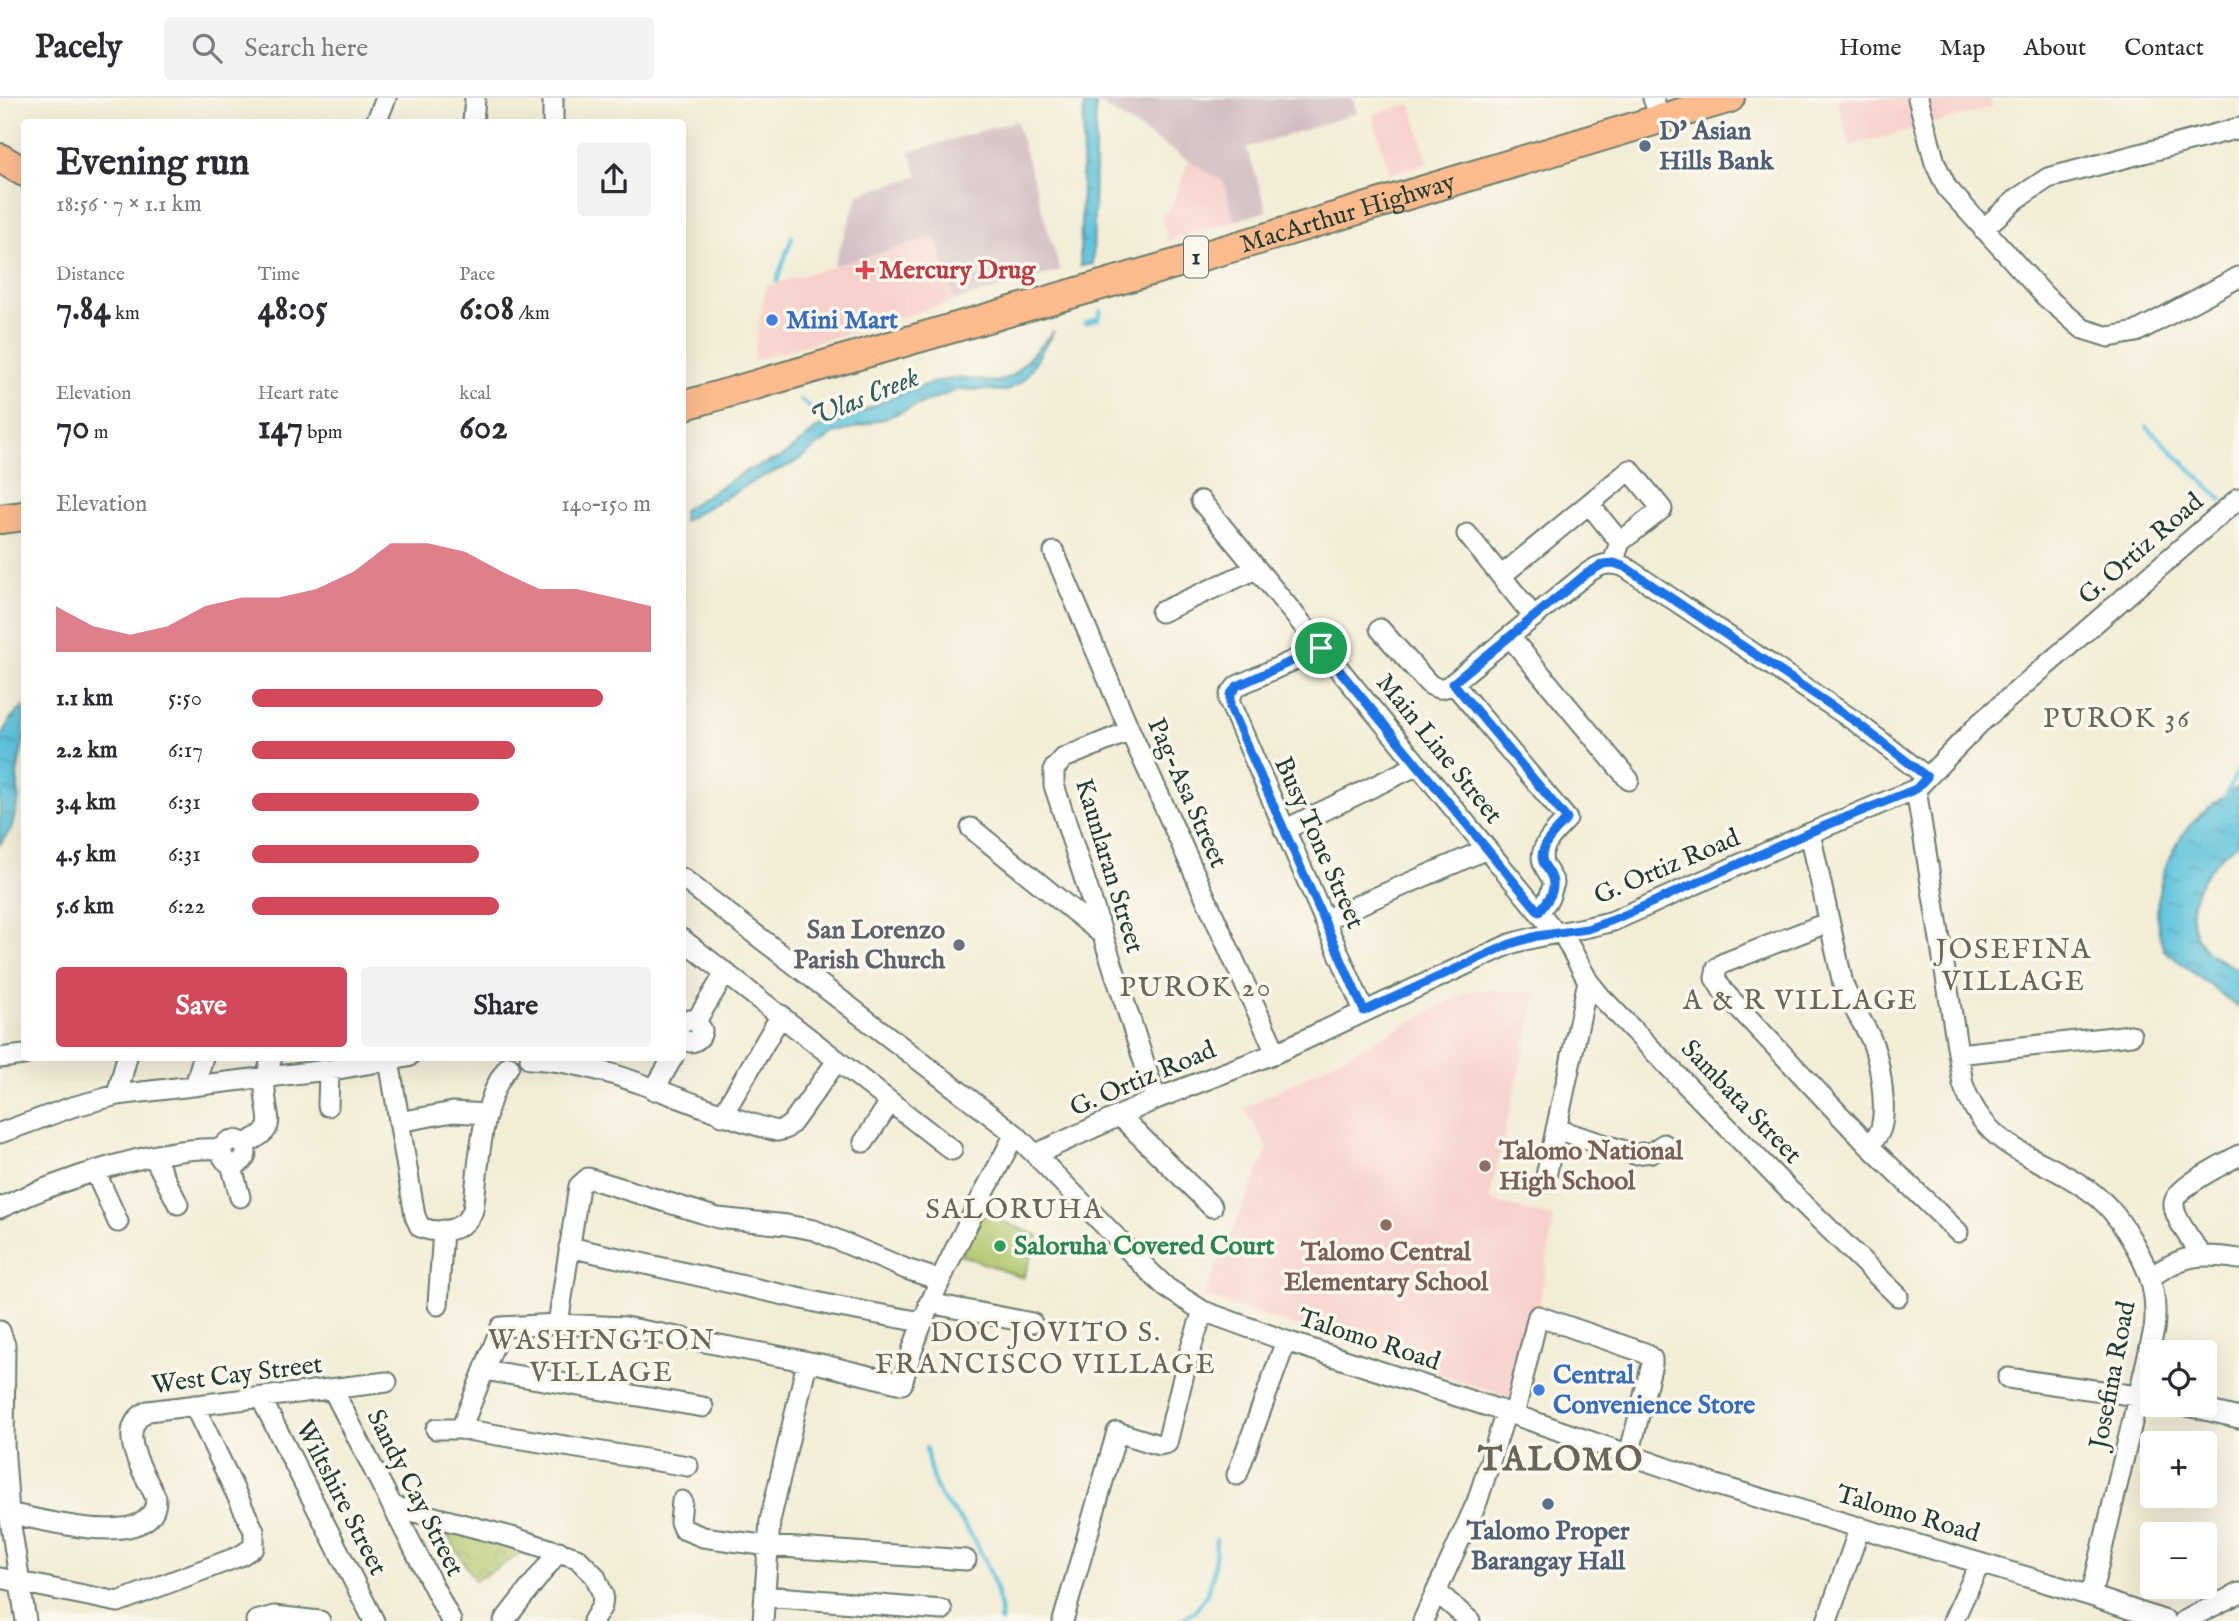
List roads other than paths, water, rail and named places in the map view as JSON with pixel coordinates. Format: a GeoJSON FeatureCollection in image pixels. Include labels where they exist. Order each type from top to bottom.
{"type":"FeatureCollection","features":[{"type":"Feature","properties":{"kind":"highway","name":"MacArthur Highway"},"geometry":{"type":"LineString","coordinates":[[686,405],[1396,199],[1657,108],[1730,98]]}},
{"type":"Feature","properties":{"kind":"highway"},"geometry":{"type":"LineString","coordinates":[[0,158],[21,170]]}},
{"type":"Feature","properties":{"kind":"highway"},"geometry":{"type":"LineString","coordinates":[[0,519],[21,516]]}},
{"type":"Feature","properties":{"kind":"street"},"geometry":{"type":"LineString","coordinates":[[377,119],[386,98]]}},
{"type":"Feature","properties":{"kind":"street"},"geometry":{"type":"LineString","coordinates":[[473,119],[475,98]]}},
{"type":"Feature","properties":{"kind":"street"},"geometry":{"type":"LineString","coordinates":[[553,98],[553,119]]}},
{"type":"Feature","properties":{"kind":"street"},"geometry":{"type":"LineString","coordinates":[[1918,98],[1940,176],[1954,198],[2059,311],[2083,329],[2109,337],[2136,332],[2239,277]]}},
{"type":"Feature","properties":{"kind":"street"},"geometry":{"type":"LineString","coordinates":[[1983,229],[2018,198],[2048,178],[2239,128]]}},
{"type":"Feature","properties":{"kind":"street"},"geometry":{"type":"LineString","coordinates":[[1501,576],[1630,470],[1662,509],[1620,542],[1614,563]]}},
{"type":"Feature","properties":{"kind":"street","name":"G. Ortiz Road"},"geometry":{"type":"LineString","coordinates":[[1036,1154],[1156,1099],[1276,1052],[1510,944],[1587,929],[1613,920],[1922,783],[1990,714],[2239,498]]}},
{"type":"Feature","properties":{"kind":"street","name":"Main Line Street"},"geometry":{"type":"LineString","coordinates":[[1201,501],[1559,933]]}},
{"type":"Feature","properties":{"kind":"street"},"geometry":{"type":"LineString","coordinates":[[1589,504],[1620,542]]}},
{"type":"Feature","properties":{"kind":"street"},"geometry":{"type":"LineString","coordinates":[[1467,534],[1534,617]]}},
{"type":"Feature","properties":{"kind":"street","name":"Pag-Asa Street"},"geometry":{"type":"LineString","coordinates":[[1054,552],[1130,731],[1276,1052]]}},
{"type":"Feature","properties":{"kind":"street"},"geometry":{"type":"LineString","coordinates":[[1380,629],[1432,686],[1442,689],[1453,683],[1595,568],[1614,563],[1625,567],[1856,722],[1922,783]]}},
{"type":"Feature","properties":{"kind":"street"},"geometry":{"type":"LineString","coordinates":[[1161,612],[1256,569]]}},
{"type":"Feature","properties":{"kind":"street"},"geometry":{"type":"LineString","coordinates":[[1510,637],[1629,780]]}},
{"type":"Feature","properties":{"kind":"street","name":"Busy Tone Street"},"geometry":{"type":"LineString","coordinates":[[1321,648],[1237,686],[1230,695],[1230,707],[1364,1011]]}},
{"type":"Feature","properties":{"kind":"street"},"geometry":{"type":"LineString","coordinates":[[1453,683],[1567,819],[1551,836],[1544,850],[1542,857],[1554,883],[1553,891],[1539,912]]}},
{"type":"Feature","properties":{"kind":"street","name":"Kaunlaran Street"},"geometry":{"type":"LineString","coordinates":[[1130,731],[1064,758],[1053,776],[1156,1099]]}},
{"type":"Feature","properties":{"kind":"street"},"geometry":{"type":"LineString","coordinates":[[1284,830],[1418,765]]}},
{"type":"Feature","properties":{"kind":"street","name":"Josefina Road"},"geometry":{"type":"LineString","coordinates":[[1922,783],[1958,1054],[1969,1102],[1992,1133],[2105,1202],[2124,1227],[2151,1276],[2156,1296],[2153,1340]]}},
{"type":"Feature","properties":{"kind":"street"},"geometry":{"type":"LineString","coordinates":[[971,828],[1103,935]]}},
{"type":"Feature","properties":{"kind":"street"},"geometry":{"type":"LineString","coordinates":[[1810,832],[1843,985],[1850,1004],[1870,1037],[1880,1072],[1883,1116],[1881,1130],[1869,1146]]}},
{"type":"Feature","properties":{"kind":"street"},"geometry":{"type":"LineString","coordinates":[[1324,920],[1487,849]]}},
{"type":"Feature","properties":{"kind":"street","name":"Talomo Road"},"geometry":{"type":"LineString","coordinates":[[686,881],[1015,1134],[1152,1275],[1203,1311],[1716,1485],[2091,1596],[2166,1621]]}},
{"type":"Feature","properties":{"kind":"street"},"geometry":{"type":"LineString","coordinates":[[1829,922],[1724,963],[1717,968],[1715,978],[1723,991],[1869,1146],[1958,1231]]}},
{"type":"Feature","properties":{"kind":"street","name":"Sambata Street"},"geometry":{"type":"LineString","coordinates":[[1559,933],[1588,981],[1779,1180],[1898,1296]]}},
{"type":"Feature","properties":{"kind":"street"},"geometry":{"type":"LineString","coordinates":[[686,942],[952,1150]]}},
{"type":"Feature","properties":{"kind":"street"},"geometry":{"type":"LineString","coordinates":[[686,1040],[690,1042],[700,1037],[701,1026],[689,1022],[726,972]]}},
{"type":"Feature","properties":{"kind":"street"},"geometry":{"type":"LineString","coordinates":[[1545,1181],[1588,981]]}},
{"type":"Feature","properties":{"kind":"street"},"geometry":{"type":"LineString","coordinates":[[722,1116],[781,1015]]}},
{"type":"Feature","properties":{"kind":"street"},"geometry":{"type":"LineString","coordinates":[[1958,1054],[2131,1035]]}},
{"type":"Feature","properties":{"kind":"street"},"geometry":{"type":"LineString","coordinates":[[0,1058],[21,1055]]}},
{"type":"Feature","properties":{"kind":"street"},"geometry":{"type":"LineString","coordinates":[[117,1095],[126,1061]]}},
{"type":"Feature","properties":{"kind":"street"},"geometry":{"type":"LineString","coordinates":[[195,1086],[202,1061]]}},
{"type":"Feature","properties":{"kind":"street"},"geometry":{"type":"LineString","coordinates":[[240,1197],[227,1156],[231,1140],[243,1144],[256,1139],[264,1132],[270,1119],[265,1097],[271,1061]]}},
{"type":"Feature","properties":{"kind":"street"},"geometry":{"type":"LineString","coordinates":[[0,1133],[72,1107],[117,1095],[374,1061]]}},
{"type":"Feature","properties":{"kind":"street"},"geometry":{"type":"LineString","coordinates":[[399,1061],[399,1122],[415,1216],[421,1227],[443,1230],[460,1227],[469,1220],[473,1210],[487,1114],[505,1061]]}},
{"type":"Feature","properties":{"kind":"street"},"geometry":{"type":"LineString","coordinates":[[506,1061],[516,1070],[524,1069],[528,1061]]}},
{"type":"Feature","properties":{"kind":"street"},"geometry":{"type":"LineString","coordinates":[[572,1061],[590,1062],[722,1116],[777,1131],[792,1123],[837,1061]]}},
{"type":"Feature","properties":{"kind":"street"},"geometry":{"type":"LineString","coordinates":[[654,1090],[671,1061]]}},
{"type":"Feature","properties":{"kind":"street"},"geometry":{"type":"LineString","coordinates":[[328,1106],[340,1065]]}},
{"type":"Feature","properties":{"kind":"street"},"geometry":{"type":"LineString","coordinates":[[864,1142],[890,1102]]}},
{"type":"Feature","properties":{"kind":"street"},"geometry":{"type":"LineString","coordinates":[[399,1122],[453,1112],[487,1114]]}},
{"type":"Feature","properties":{"kind":"street"},"geometry":{"type":"LineString","coordinates":[[1121,1117],[1212,1207]]}},
{"type":"Feature","properties":{"kind":"street"},"geometry":{"type":"LineString","coordinates":[[1556,1129],[1634,1154],[1652,1152],[1664,1143]]}},
{"type":"Feature","properties":{"kind":"street"},"geometry":{"type":"LineString","coordinates":[[461,1429],[501,1327],[558,1324],[625,1327],[807,1362],[902,1384],[929,1303],[1015,1134]]}},
{"type":"Feature","properties":{"kind":"street"},"geometry":{"type":"LineString","coordinates":[[1,1203],[95,1171],[154,1157],[205,1148],[227,1156]]}},
{"type":"Feature","properties":{"kind":"street"},"geometry":{"type":"LineString","coordinates":[[154,1157],[178,1204]]}},
{"type":"Feature","properties":{"kind":"street"},"geometry":{"type":"LineString","coordinates":[[2200,1254],[2177,1215],[2173,1206],[2174,1199],[2183,1189],[2236,1162]]}},
{"type":"Feature","properties":{"kind":"street"},"geometry":{"type":"LineString","coordinates":[[95,1171],[118,1222]]}},
{"type":"Feature","properties":{"kind":"street"},"geometry":{"type":"LineString","coordinates":[[558,1324],[579,1186],[584,1179],[593,1178],[718,1218],[787,1224],[814,1230],[906,1269],[940,1280]]}},
{"type":"Feature","properties":{"kind":"street"},"geometry":{"type":"LineString","coordinates":[[438,1305],[443,1230]]}},
{"type":"Feature","properties":{"kind":"street"},"geometry":{"type":"LineString","coordinates":[[569,1247],[834,1306],[922,1322]]}},
{"type":"Feature","properties":{"kind":"street"},"geometry":{"type":"LineString","coordinates":[[2151,1276],[2177,1261],[2200,1254],[2239,1259]]}},
{"type":"Feature","properties":{"kind":"street"},"geometry":{"type":"LineString","coordinates":[[929,1303],[1032,1323]]}},
{"type":"Feature","properties":{"kind":"street"},"geometry":{"type":"LineString","coordinates":[[1063,1621],[1117,1432],[1159,1445],[1167,1443],[1188,1357],[1203,1311]]}},
{"type":"Feature","properties":{"kind":"street"},"geometry":{"type":"LineString","coordinates":[[1423,1621],[1477,1502],[1510,1414],[1538,1316],[1645,1353],[1652,1359],[1629,1455]]}},
{"type":"Feature","properties":{"kind":"street"},"geometry":{"type":"LineString","coordinates":[[0,1331],[5,1345],[2,1444],[9,1513],[26,1621]]}},
{"type":"Feature","properties":{"kind":"street"},"geometry":{"type":"LineString","coordinates":[[1237,1475],[1286,1341]]}},
{"type":"Feature","properties":{"kind":"street"},"geometry":{"type":"LineString","coordinates":[[763,1621],[770,1521],[807,1362]]}},
{"type":"Feature","properties":{"kind":"street"},"geometry":{"type":"LineString","coordinates":[[484,1370],[703,1408]]}},
{"type":"Feature","properties":{"kind":"street"},"geometry":{"type":"LineString","coordinates":[[2008,1378],[2140,1395]]}},
{"type":"Feature","properties":{"kind":"street","name":"West Cay Street"},"geometry":{"type":"LineString","coordinates":[[9,1513],[104,1530],[122,1528],[144,1520],[155,1511],[156,1498],[132,1445],[132,1426],[137,1416],[148,1411],[387,1382]]}},
{"type":"Feature","properties":{"kind":"street","name":"Sandy Cay Street"},"geometry":{"type":"LineString","coordinates":[[333,1390],[451,1621]]}},
{"type":"Feature","properties":{"kind":"street","name":"Wiltshire Street"},"geometry":{"type":"LineString","coordinates":[[261,1398],[374,1621]]}},
{"type":"Feature","properties":{"kind":"street"},"geometry":{"type":"LineString","coordinates":[[0,1578],[118,1602],[240,1556],[254,1547],[254,1531],[194,1405]]}},
{"type":"Feature","properties":{"kind":"street"},"geometry":{"type":"LineString","coordinates":[[2217,1413],[2239,1418]]}},
{"type":"Feature","properties":{"kind":"street","name":"Josefina Road"},"geometry":{"type":"LineString","coordinates":[[2091,1596],[2140,1417]]}},
{"type":"Feature","properties":{"kind":"street"},"geometry":{"type":"LineString","coordinates":[[436,1429],[461,1429],[688,1465]]}},
{"type":"Feature","properties":{"kind":"street"},"geometry":{"type":"LineString","coordinates":[[682,1501],[680,1522],[683,1529],[703,1537],[769,1546],[966,1560]]}},
{"type":"Feature","properties":{"kind":"street"},"geometry":{"type":"LineString","coordinates":[[392,1506],[577,1558],[595,1576],[603,1601],[593,1621]]}},
{"type":"Feature","properties":{"kind":"street"},"geometry":{"type":"LineString","coordinates":[[1827,1621],[1860,1528]]}},
{"type":"Feature","properties":{"kind":"street"},"geometry":{"type":"LineString","coordinates":[[504,1621],[559,1551]]}},
{"type":"Feature","properties":{"kind":"street"},"geometry":{"type":"LineString","coordinates":[[1953,1621],[1980,1563]]}},
{"type":"Feature","properties":{"kind":"street"},"geometry":{"type":"LineString","coordinates":[[1437,1592],[1470,1621]]}},
{"type":"Feature","properties":{"kind":"street"},"geometry":{"type":"LineString","coordinates":[[2184,1621],[2239,1593]]}},
{"type":"Feature","properties":{"kind":"street"},"geometry":{"type":"LineString","coordinates":[[765,1596],[942,1610]]}},
{"type":"Feature","properties":{"kind":"street"},"geometry":{"type":"LineString","coordinates":[[256,1621],[274,1616],[320,1621]]}},
{"type":"Feature","properties":{"kind":"water"},"geometry":{"type":"Polygon","coordinates":[[[1084,98],[1096,98],[1093,264],[1080,266],[1084,98]]]}},
{"type":"Feature","properties":{"kind":"water"},"geometry":{"type":"Polygon","coordinates":[[[1054,331],[1028,374],[1006,391],[959,389],[883,419],[834,434],[794,463],[760,478],[686,519],[686,508],[746,471],[782,457],[819,427],[852,416],[903,392],[939,381],[958,378],[997,382],[1013,375],[1054,331]]]}},
{"type":"Feature","properties":{"kind":"water"},"geometry":{"type":"Polygon","coordinates":[[[21,710],[21,753],[17,774],[19,799],[11,829],[0,844],[0,742],[11,718],[21,710]]]}},
{"type":"Feature","properties":{"kind":"water"},"geometry":{"type":"Polygon","coordinates":[[[2239,786],[2239,842],[2206,874],[2193,901],[2192,916],[2194,930],[2205,949],[2239,970],[2239,1008],[2164,950],[2157,915],[2162,880],[2175,847],[2196,819],[2239,786]]]}},
{"type":"Feature","properties":{"kind":"waterway"},"geometry":{"type":"LineString","coordinates":[[777,281],[792,237]]}},
{"type":"Feature","properties":{"kind":"waterway","name":"Ulas Creek"},"geometry":{"type":"LineString","coordinates":[[1085,323],[1098,319],[1101,311]]}},
{"type":"Feature","properties":{"kind":"waterway"},"geometry":{"type":"LineString","coordinates":[[800,400],[836,426]]}},
{"type":"Feature","properties":{"kind":"waterway"},"geometry":{"type":"LineString","coordinates":[[2147,427],[2222,500]]}},
{"type":"Feature","properties":{"kind":"waterway"},"geometry":{"type":"LineString","coordinates":[[2225,799],[2239,768]]}},
{"type":"Feature","properties":{"kind":"waterway"},"geometry":{"type":"LineString","coordinates":[[926,1448],[937,1490],[971,1535],[984,1558],[997,1596],[1001,1621]]}},
{"type":"Feature","properties":{"kind":"waterway"},"geometry":{"type":"LineString","coordinates":[[1180,1621],[1199,1606],[1210,1586],[1216,1540]]}},
{"type":"Feature","properties":{"kind":"place","name":"D' Asian Hills Bank"},"geometry":{"type":"Point","coordinates":[1645,146]}},
{"type":"Feature","properties":{"kind":"place","name":"Mercury Drug"},"geometry":{"type":"Point","coordinates":[865,270]}},
{"type":"Feature","properties":{"kind":"place","name":"Mini Mart"},"geometry":{"type":"Point","coordinates":[772,320]}},
{"type":"Feature","properties":{"kind":"place","name":"San Lorenzo Parish Church"},"geometry":{"type":"Point","coordinates":[959,945]}},
{"type":"Feature","properties":{"kind":"place","name":"Talomo National High School"},"geometry":{"type":"Point","coordinates":[1485,1166]}},
{"type":"Feature","properties":{"kind":"place","name":"Talomo Central Elementary School"},"geometry":{"type":"Point","coordinates":[1386,1225]}},
{"type":"Feature","properties":{"kind":"place","name":"Saloruha Covered Court"},"geometry":{"type":"Point","coordinates":[1000,1246]}},
{"type":"Feature","properties":{"kind":"place","name":"Central Convenience Store"},"geometry":{"type":"Point","coordinates":[1539,1390]}},
{"type":"Feature","properties":{"kind":"place","name":"Talomo Proper Barangay Hall"},"geometry":{"type":"Point","coordinates":[1548,1504]}},
{"type":"Feature","properties":{"kind":"district","name":"PUROK 36"},"geometry":{"type":"Point","coordinates":[2117,719]}},
{"type":"Feature","properties":{"kind":"district","name":"JOSEFINA VILLAGE"},"geometry":{"type":"Point","coordinates":[2014,966]}},
{"type":"Feature","properties":{"kind":"district","name":"PUROK 20"},"geometry":{"type":"Point","coordinates":[1196,988]}},
{"type":"Feature","properties":{"kind":"district","name":"A & R VILLAGE"},"geometry":{"type":"Point","coordinates":[1801,1001]}},
{"type":"Feature","properties":{"kind":"district","name":"SALORUHA"},"geometry":{"type":"Point","coordinates":[1015,1210]}},
{"type":"Feature","properties":{"kind":"district","name":"DOC JOVITO S. FRANCISCO VILLAGE"},"geometry":{"type":"Point","coordinates":[1046,1349]}},
{"type":"Feature","properties":{"kind":"district","name":"WASHINGTON VILLAGE"},"geometry":{"type":"Point","coordinates":[602,1357]}},
{"type":"Feature","properties":{"kind":"district","name":"TALOMO"},"geometry":{"type":"Point","coordinates":[1561,1461]}}]}
